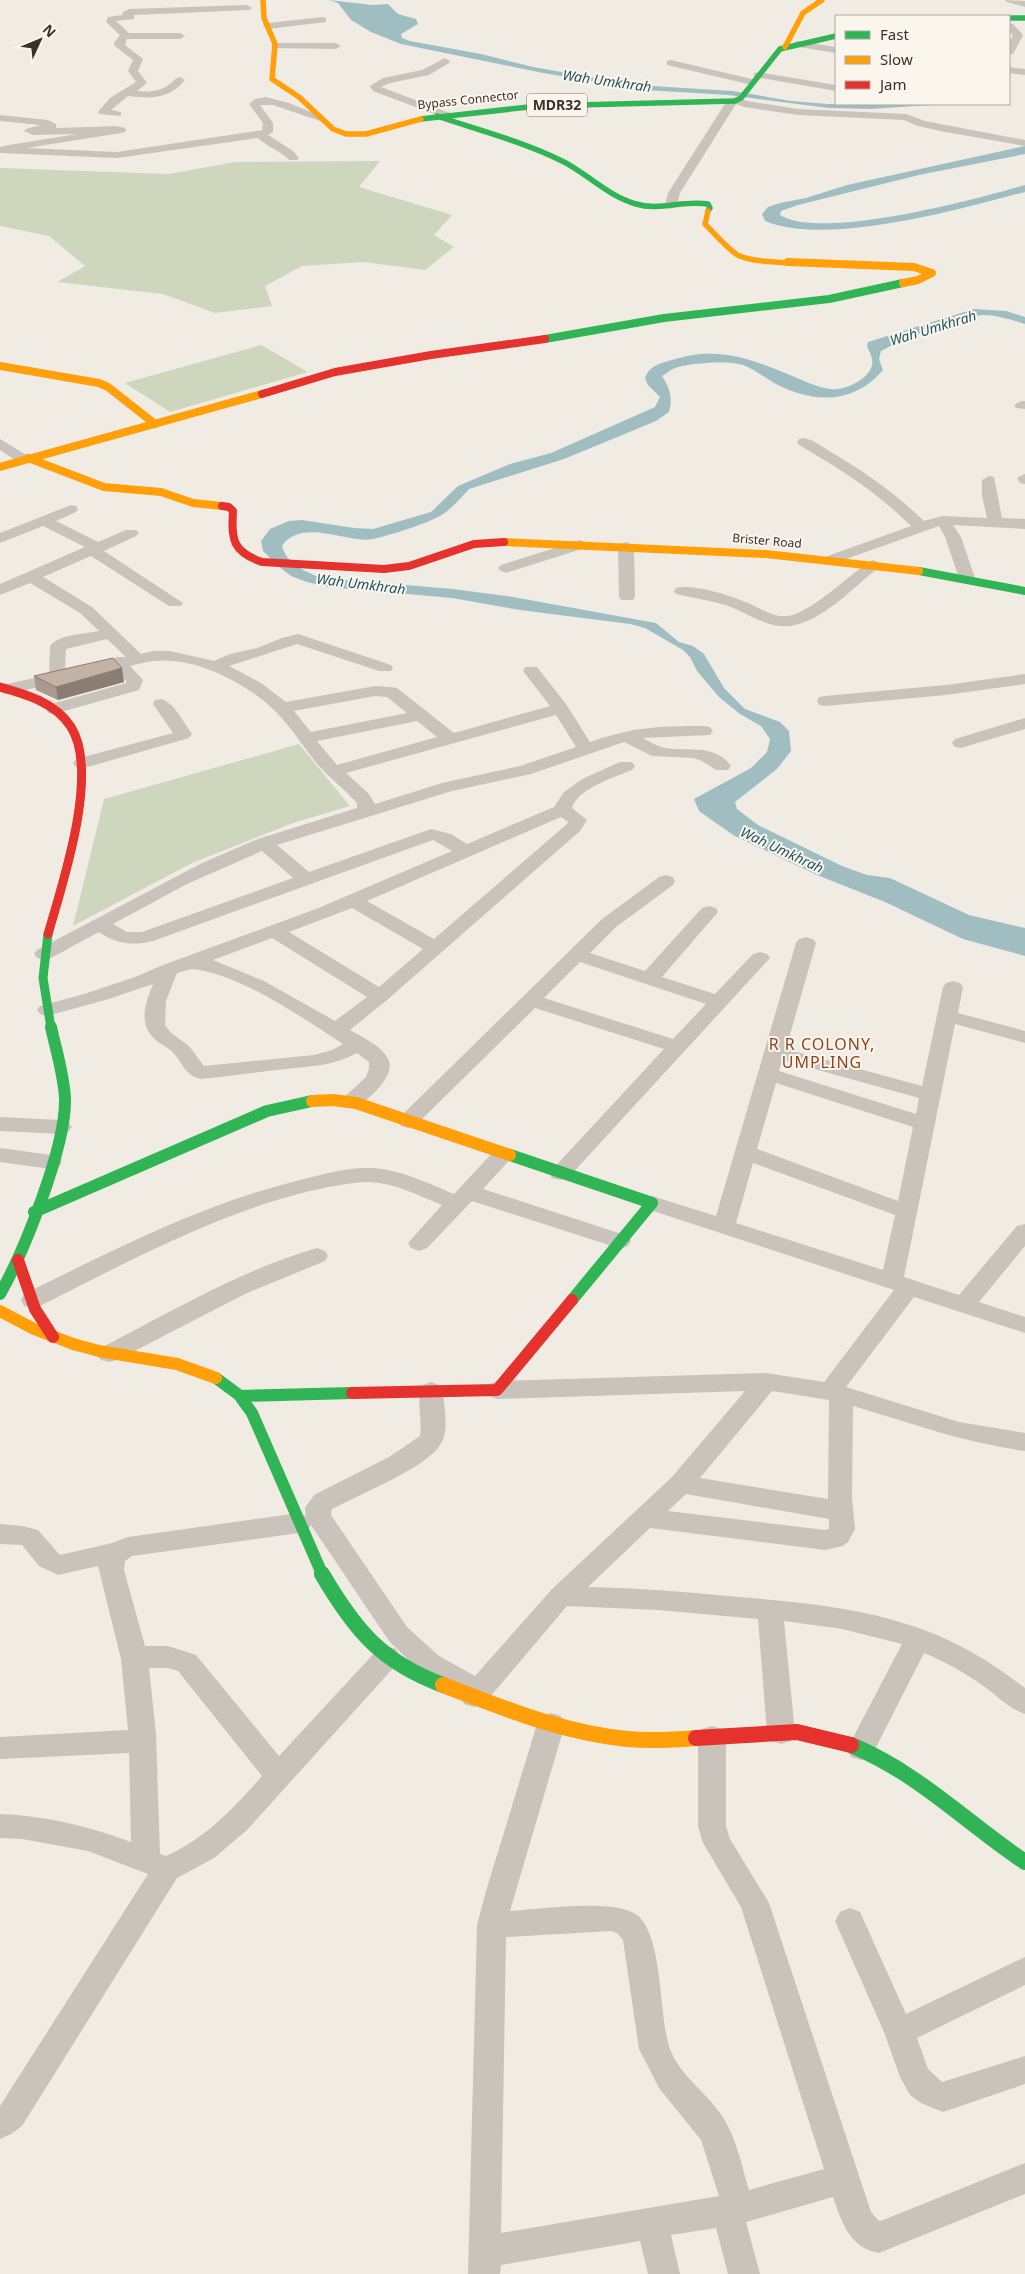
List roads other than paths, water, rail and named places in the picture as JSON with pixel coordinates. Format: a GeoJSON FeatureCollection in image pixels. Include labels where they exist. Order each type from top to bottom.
{"type":"FeatureCollection","features":[{"type":"Feature","properties":{"kind":"street"},"geometry":{"type":"LineString","coordinates":[[239,0],[253,14],[266,22],[323,20]]}},
{"type":"Feature","properties":{"kind":"street"},"geometry":{"type":"LineString","coordinates":[[263,0],[261,7],[276,46],[312,51],[336,46]]}},
{"type":"Feature","properties":{"kind":"street"},"geometry":{"type":"LineString","coordinates":[[785,47],[803,13],[822,0]]}},
{"type":"Feature","properties":{"kind":"street"},"geometry":{"type":"LineString","coordinates":[[1010,0],[1025,4]]}},
{"type":"Feature","properties":{"kind":"street"},"geometry":{"type":"LineString","coordinates":[[124,36],[123,31],[111,22],[111,19],[131,17],[126,14],[129,12],[186,8],[247,8]]}},
{"type":"Feature","properties":{"kind":"street"},"geometry":{"type":"LineString","coordinates":[[1010,18],[1025,18]]}},
{"type":"Feature","properties":{"kind":"street"},"geometry":{"type":"LineString","coordinates":[[1010,27],[1018,34],[1010,50]]}},
{"type":"Feature","properties":{"kind":"street"},"geometry":{"type":"LineString","coordinates":[[117,114],[103,112],[114,100],[142,83],[133,72],[138,59],[123,50],[118,43],[124,36],[180,36]]}},
{"type":"Feature","properties":{"kind":"street"},"geometry":{"type":"LineString","coordinates":[[671,205],[674,192],[744,91],[774,55],[785,47],[835,36]]}},
{"type":"Feature","properties":{"kind":"street"},"geometry":{"type":"LineString","coordinates":[[797,44],[835,50]]}},
{"type":"Feature","properties":{"kind":"street","name":"Bypass Connector"},"geometry":{"type":"LineString","coordinates":[[276,46],[270,69],[272,79],[299,96],[320,118],[341,133],[370,132],[441,116],[744,91]]}},
{"type":"Feature","properties":{"kind":"street"},"geometry":{"type":"LineString","coordinates":[[0,467],[25,458],[198,414],[316,377],[360,367],[431,355],[586,334],[664,318],[829,299],[910,282],[932,274],[925,269],[914,267],[776,262],[744,258],[737,255],[705,224],[705,218],[710,208],[708,204],[696,202],[650,207],[622,199],[561,160],[441,116],[377,89],[375,86],[387,80],[425,73],[445,61]]}},
{"type":"Feature","properties":{"kind":"street"},"geometry":{"type":"LineString","coordinates":[[671,62],[744,91],[835,88]]}},
{"type":"Feature","properties":{"kind":"street"},"geometry":{"type":"LineString","coordinates":[[766,65],[783,68]]}},
{"type":"Feature","properties":{"kind":"street"},"geometry":{"type":"LineString","coordinates":[[1010,70],[1025,72]]}},
{"type":"Feature","properties":{"kind":"street"},"geometry":{"type":"LineString","coordinates":[[128,93],[162,94],[172,89],[180,80]]}},
{"type":"Feature","properties":{"kind":"street"},"geometry":{"type":"LineString","coordinates":[[744,91],[744,104],[798,112],[906,117],[940,128],[976,133],[1022,144]]}},
{"type":"Feature","properties":{"kind":"street"},"geometry":{"type":"LineString","coordinates":[[2,150],[21,156],[117,155],[260,134],[266,132],[269,127],[254,104],[257,100],[268,100],[320,118]]}},
{"type":"Feature","properties":{"kind":"street"},"geometry":{"type":"LineString","coordinates":[[0,118],[48,123],[52,126],[30,131],[33,132],[116,128],[121,130],[2,150]]}},
{"type":"Feature","properties":{"kind":"street"},"geometry":{"type":"LineString","coordinates":[[260,134],[270,143],[289,153],[293,158]]}},
{"type":"Feature","properties":{"kind":"street"},"geometry":{"type":"LineString","coordinates":[[0,366],[99,383],[108,387],[155,424]]}},
{"type":"Feature","properties":{"kind":"street"},"geometry":{"type":"LineString","coordinates":[[804,442],[863,476],[901,506],[921,527]]}},
{"type":"Feature","properties":{"kind":"street"},"geometry":{"type":"LineString","coordinates":[[0,443],[25,458]]}},
{"type":"Feature","properties":{"kind":"street","name":"Brister Road"},"geometry":{"type":"LineString","coordinates":[[25,458],[67,471],[98,485],[161,492],[192,503],[229,508],[233,511],[233,545],[238,552],[252,560],[262,562],[384,569],[409,566],[474,544],[505,542],[756,553],[873,565],[967,578],[1025,591]]}},
{"type":"Feature","properties":{"kind":"street"},"geometry":{"type":"LineString","coordinates":[[989,480],[989,496],[996,522]]}},
{"type":"Feature","properties":{"kind":"street"},"geometry":{"type":"LineString","coordinates":[[0,538],[71,508]]}},
{"type":"Feature","properties":{"kind":"street"},"geometry":{"type":"LineString","coordinates":[[43,520],[95,549],[175,603]]}},
{"type":"Feature","properties":{"kind":"street"},"geometry":{"type":"LineString","coordinates":[[942,520],[953,537],[967,578]]}},
{"type":"Feature","properties":{"kind":"street"},"geometry":{"type":"LineString","coordinates":[[830,560],[942,520],[1025,524]]}},
{"type":"Feature","properties":{"kind":"street"},"geometry":{"type":"LineString","coordinates":[[0,590],[131,532]]}},
{"type":"Feature","properties":{"kind":"street"},"geometry":{"type":"LineString","coordinates":[[506,568],[580,545]]}},
{"type":"Feature","properties":{"kind":"street"},"geometry":{"type":"LineString","coordinates":[[626,547],[627,597]]}},
{"type":"Feature","properties":{"kind":"street"},"geometry":{"type":"LineString","coordinates":[[682,591],[714,596],[773,618],[787,621],[796,619],[816,607],[873,565]]}},
{"type":"Feature","properties":{"kind":"street"},"geometry":{"type":"LineString","coordinates":[[32,577],[86,610],[136,658]]}},
{"type":"Feature","properties":{"kind":"street"},"geometry":{"type":"LineString","coordinates":[[57,676],[58,646],[71,641],[110,634]]}},
{"type":"Feature","properties":{"kind":"street"},"geometry":{"type":"LineString","coordinates":[[213,667],[236,657],[261,652],[298,640],[385,668]]}},
{"type":"Feature","properties":{"kind":"street"},"geometry":{"type":"LineString","coordinates":[[4,688],[136,658],[177,656],[213,667],[256,685],[282,708],[318,754],[366,802],[366,810],[360,814]]}},
{"type":"Feature","properties":{"kind":"street"},"geometry":{"type":"LineString","coordinates":[[54,709],[133,686],[135,680],[117,662]]}},
{"type":"Feature","properties":{"kind":"street"},"geometry":{"type":"LineString","coordinates":[[531,671],[560,708],[586,749]]}},
{"type":"Feature","properties":{"kind":"street"},"geometry":{"type":"LineString","coordinates":[[824,701],[946,690],[1025,679]]}},
{"type":"Feature","properties":{"kind":"street"},"geometry":{"type":"LineString","coordinates":[[0,1294],[10,1279],[18,1260],[51,1162],[66,1104],[64,1085],[47,1010],[42,978],[44,954],[66,871],[82,784],[82,763],[78,739],[68,724],[54,709],[43,701],[4,688]]}},
{"type":"Feature","properties":{"kind":"street"},"geometry":{"type":"LineString","coordinates":[[282,708],[375,691],[391,692],[452,740]]}},
{"type":"Feature","properties":{"kind":"street"},"geometry":{"type":"LineString","coordinates":[[358,694],[390,721]]}},
{"type":"Feature","properties":{"kind":"street"},"geometry":{"type":"LineString","coordinates":[[82,763],[183,734],[161,704]]}},
{"type":"Feature","properties":{"kind":"street"},"geometry":{"type":"LineString","coordinates":[[334,771],[412,748],[516,724],[560,708]]}},
{"type":"Feature","properties":{"kind":"street"},"geometry":{"type":"LineString","coordinates":[[307,738],[421,715]]}},
{"type":"Feature","properties":{"kind":"street"},"geometry":{"type":"LineString","coordinates":[[961,743],[1025,723]]}},
{"type":"Feature","properties":{"kind":"street"},"geometry":{"type":"LineString","coordinates":[[44,954],[169,887],[264,843],[448,787],[525,770],[625,736],[656,731],[704,730]]}},
{"type":"Feature","properties":{"kind":"street"},"geometry":{"type":"LineString","coordinates":[[625,736],[658,752],[693,753],[708,757],[722,766]]}},
{"type":"Feature","properties":{"kind":"street"},"geometry":{"type":"LineString","coordinates":[[562,810],[562,806],[576,790],[626,766]]}},
{"type":"Feature","properties":{"kind":"street"},"geometry":{"type":"LineString","coordinates":[[47,1010],[84,1001],[137,984],[274,931],[352,900],[562,810]]}},
{"type":"Feature","properties":{"kind":"street"},"geometry":{"type":"LineString","coordinates":[[336,1031],[380,996],[524,872],[578,822],[578,820],[562,810]]}},
{"type":"Feature","properties":{"kind":"street"},"geometry":{"type":"LineString","coordinates":[[100,924],[122,938],[131,940],[146,937],[430,834],[437,834],[446,838],[465,852]]}},
{"type":"Feature","properties":{"kind":"street"},"geometry":{"type":"LineString","coordinates":[[264,843],[306,879]]}},
{"type":"Feature","properties":{"kind":"street"},"geometry":{"type":"LineString","coordinates":[[408,1121],[622,911],[666,881]]}},
{"type":"Feature","properties":{"kind":"street"},"geometry":{"type":"LineString","coordinates":[[352,900],[435,948]]}},
{"type":"Feature","properties":{"kind":"street"},"geometry":{"type":"LineString","coordinates":[[649,979],[709,912]]}},
{"type":"Feature","properties":{"kind":"street"},"geometry":{"type":"LineString","coordinates":[[274,931],[380,996]]}},
{"type":"Feature","properties":{"kind":"street"},"geometry":{"type":"LineString","coordinates":[[724,1227],[806,942]]}},
{"type":"Feature","properties":{"kind":"street"},"geometry":{"type":"LineString","coordinates":[[577,955],[719,1002]]}},
{"type":"Feature","properties":{"kind":"street"},"geometry":{"type":"LineString","coordinates":[[560,1173],[760,958]]}},
{"type":"Feature","properties":{"kind":"street"},"geometry":{"type":"LineString","coordinates":[[176,968],[206,964],[226,970],[283,1000],[375,1055],[381,1062],[382,1068],[378,1075],[348,1102]]}},
{"type":"Feature","properties":{"kind":"street"},"geometry":{"type":"LineString","coordinates":[[176,968],[155,1008],[153,1022],[158,1031],[181,1049],[194,1070],[201,1073],[290,1062],[315,1061],[339,1054],[357,1044]]}},
{"type":"Feature","properties":{"kind":"street"},"geometry":{"type":"LineString","coordinates":[[645,1518],[825,1540],[834,1539],[840,1535],[842,1529],[836,1393],[901,1284],[907,1212],[953,987]]}},
{"type":"Feature","properties":{"kind":"street"},"geometry":{"type":"LineString","coordinates":[[531,1000],[677,1047]]}},
{"type":"Feature","properties":{"kind":"street"},"geometry":{"type":"LineString","coordinates":[[947,1016],[1025,1036]]}},
{"type":"Feature","properties":{"kind":"street"},"geometry":{"type":"LineString","coordinates":[[775,1052],[931,1095]]}},
{"type":"Feature","properties":{"kind":"street"},"geometry":{"type":"LineString","coordinates":[[768,1074],[925,1124]]}},
{"type":"Feature","properties":{"kind":"street"},"geometry":{"type":"LineString","coordinates":[[34,1212],[266,1111],[303,1101],[322,1099],[348,1102],[408,1121],[560,1173],[1025,1325]]}},
{"type":"Feature","properties":{"kind":"street"},"geometry":{"type":"LineString","coordinates":[[0,1124],[61,1127]]}},
{"type":"Feature","properties":{"kind":"street"},"geometry":{"type":"LineString","coordinates":[[746,1153],[907,1212]]}},
{"type":"Feature","properties":{"kind":"street"},"geometry":{"type":"LineString","coordinates":[[419,1243],[504,1154]]}},
{"type":"Feature","properties":{"kind":"street"},"geometry":{"type":"LineString","coordinates":[[0,1155],[51,1162]]}},
{"type":"Feature","properties":{"kind":"street"},"geometry":{"type":"LineString","coordinates":[[32,1300],[221,1210],[288,1189],[345,1177],[370,1175],[390,1178],[620,1241]]}},
{"type":"Feature","properties":{"kind":"street"},"geometry":{"type":"LineString","coordinates":[[497,1390],[652,1203]]}},
{"type":"Feature","properties":{"kind":"street"},"geometry":{"type":"LineString","coordinates":[[964,1305],[1025,1232]]}},
{"type":"Feature","properties":{"kind":"street"},"geometry":{"type":"LineString","coordinates":[[109,1354],[221,1295],[268,1274],[317,1256]]}},
{"type":"Feature","properties":{"kind":"street"},"geometry":{"type":"LineString","coordinates":[[18,1260],[32,1300],[44,1326],[53,1337]]}},
{"type":"Feature","properties":{"kind":"street"},"geometry":{"type":"LineString","coordinates":[[0,1311],[53,1337],[109,1354],[174,1364],[198,1370],[226,1384],[240,1396],[266,1443],[319,1566],[348,1616],[361,1632],[387,1657],[427,1679],[477,1692]]}},
{"type":"Feature","properties":{"kind":"street"},"geometry":{"type":"LineString","coordinates":[[477,1692],[561,1596],[681,1484],[766,1382]]}},
{"type":"Feature","properties":{"kind":"street"},"geometry":{"type":"LineString","coordinates":[[240,1396],[610,1388],[766,1382],[792,1383],[836,1393],[953,1429],[1025,1442]]}},
{"type":"Feature","properties":{"kind":"street"},"geometry":{"type":"LineString","coordinates":[[431,1391],[433,1430],[430,1441],[411,1455],[323,1502],[318,1508],[318,1517],[398,1634],[430,1664],[477,1692],[551,1724],[594,1736],[636,1740],[781,1733],[812,1734],[861,1750],[901,1767],[997,1844],[1025,1862]]}},
{"type":"Feature","properties":{"kind":"street"},"geometry":{"type":"LineString","coordinates":[[681,1484],[840,1511]]}},
{"type":"Feature","properties":{"kind":"street"},"geometry":{"type":"LineString","coordinates":[[0,1534],[28,1537],[37,1545],[45,1558],[58,1565],[117,1552],[128,1547],[299,1523]]}},
{"type":"Feature","properties":{"kind":"street"},"geometry":{"type":"LineString","coordinates":[[5,2120],[35,2080],[157,1865],[134,1657],[111,1570],[111,1561],[117,1552]]}},
{"type":"Feature","properties":{"kind":"street"},"geometry":{"type":"LineString","coordinates":[[561,1596],[637,1598],[770,1609],[868,1622],[918,1638],[979,1668],[1025,1703]]}},
{"type":"Feature","properties":{"kind":"street"},"geometry":{"type":"LineString","coordinates":[[770,1609],[781,1733]]}},
{"type":"Feature","properties":{"kind":"street"},"geometry":{"type":"LineString","coordinates":[[861,1750],[918,1638]]}},
{"type":"Feature","properties":{"kind":"street"},"geometry":{"type":"LineString","coordinates":[[134,1657],[168,1657],[187,1663],[279,1776]]}},
{"type":"Feature","properties":{"kind":"street"},"geometry":{"type":"LineString","coordinates":[[0,1826],[22,1827],[90,1839],[157,1865],[184,1863],[229,1828],[387,1657]]}},
{"type":"Feature","properties":{"kind":"street"},"geometry":{"type":"LineString","coordinates":[[551,1724],[500,1891],[492,1925],[484,2263],[652,2223],[733,2209],[843,2179]]}},
{"type":"Feature","properties":{"kind":"street"},"geometry":{"type":"LineString","coordinates":[[712,1737],[712,1826],[717,1843],[754,1902],[858,2222],[867,2234],[878,2237],[1025,2178]]}},
{"type":"Feature","properties":{"kind":"street"},"geometry":{"type":"LineString","coordinates":[[0,1748],[142,1741]]}},
{"type":"Feature","properties":{"kind":"street"},"geometry":{"type":"LineString","coordinates":[[492,1925],[612,1918],[622,1919],[631,1927],[637,1938],[654,2049],[670,2078],[683,2096],[706,2118],[715,2132],[733,2209],[744,2274]]}},
{"type":"Feature","properties":{"kind":"street"},"geometry":{"type":"LineString","coordinates":[[850,1921],[899,2032],[915,2077],[921,2085],[943,2097],[1025,2070]]}},
{"type":"Feature","properties":{"kind":"street"},"geometry":{"type":"LineString","coordinates":[[899,2032],[1025,1970]]}},
{"type":"Feature","properties":{"kind":"street"},"geometry":{"type":"LineString","coordinates":[[652,2223],[664,2274]]}},
{"type":"Feature","properties":{"kind":"water","name":"Wah Umkhrah"},"geometry":{"type":"Polygon","coordinates":[[[329,0],[372,5],[388,4],[398,14],[416,19],[418,24],[401,34],[402,38],[410,41],[481,54],[533,67],[636,85],[733,91],[791,101],[835,105],[930,105],[871,109],[829,108],[728,95],[645,90],[543,73],[401,44],[371,32],[351,20],[338,3],[329,0]]]}},
{"type":"Feature","properties":{"kind":"water"},"geometry":{"type":"Polygon","coordinates":[[[1025,146],[1025,154],[919,175],[798,205],[781,211],[780,215],[801,222],[863,221],[937,208],[1025,185],[1025,192],[998,199],[931,216],[857,228],[823,230],[791,228],[765,221],[762,214],[768,207],[806,198],[847,185],[1025,146]]]}},
{"type":"Feature","properties":{"kind":"water","name":"Wah Umkhrah"},"geometry":{"type":"Polygon","coordinates":[[[974,309],[1006,311],[1025,317],[1025,324],[983,315],[960,319],[931,329],[881,351],[879,359],[883,370],[872,381],[846,395],[833,397],[819,397],[790,391],[755,371],[736,363],[709,363],[675,368],[662,376],[670,393],[671,402],[669,412],[656,421],[564,459],[469,489],[442,514],[406,530],[363,540],[313,532],[301,533],[291,538],[282,546],[292,562],[310,573],[323,578],[453,589],[513,597],[656,623],[679,642],[693,646],[704,654],[724,688],[745,709],[780,722],[789,731],[791,751],[777,769],[735,802],[737,809],[758,825],[842,866],[867,875],[890,878],[969,915],[1025,928],[1025,956],[963,939],[885,902],[817,875],[733,835],[699,811],[694,799],[751,768],[767,752],[770,739],[761,726],[740,714],[719,697],[697,671],[690,657],[683,650],[645,628],[630,624],[520,610],[452,598],[328,587],[291,576],[263,551],[261,541],[270,529],[289,521],[302,520],[373,529],[431,512],[458,486],[510,464],[551,453],[655,407],[660,397],[648,385],[645,378],[652,368],[663,362],[688,356],[718,354],[747,359],[820,387],[835,389],[847,387],[859,381],[871,368],[872,362],[867,346],[868,342],[974,309]]]}},
{"type":"Feature","properties":{"kind":"district","name":"R R COLONY, UMPLING"},"geometry":{"type":"Point","coordinates":[822,1053]}}]}
